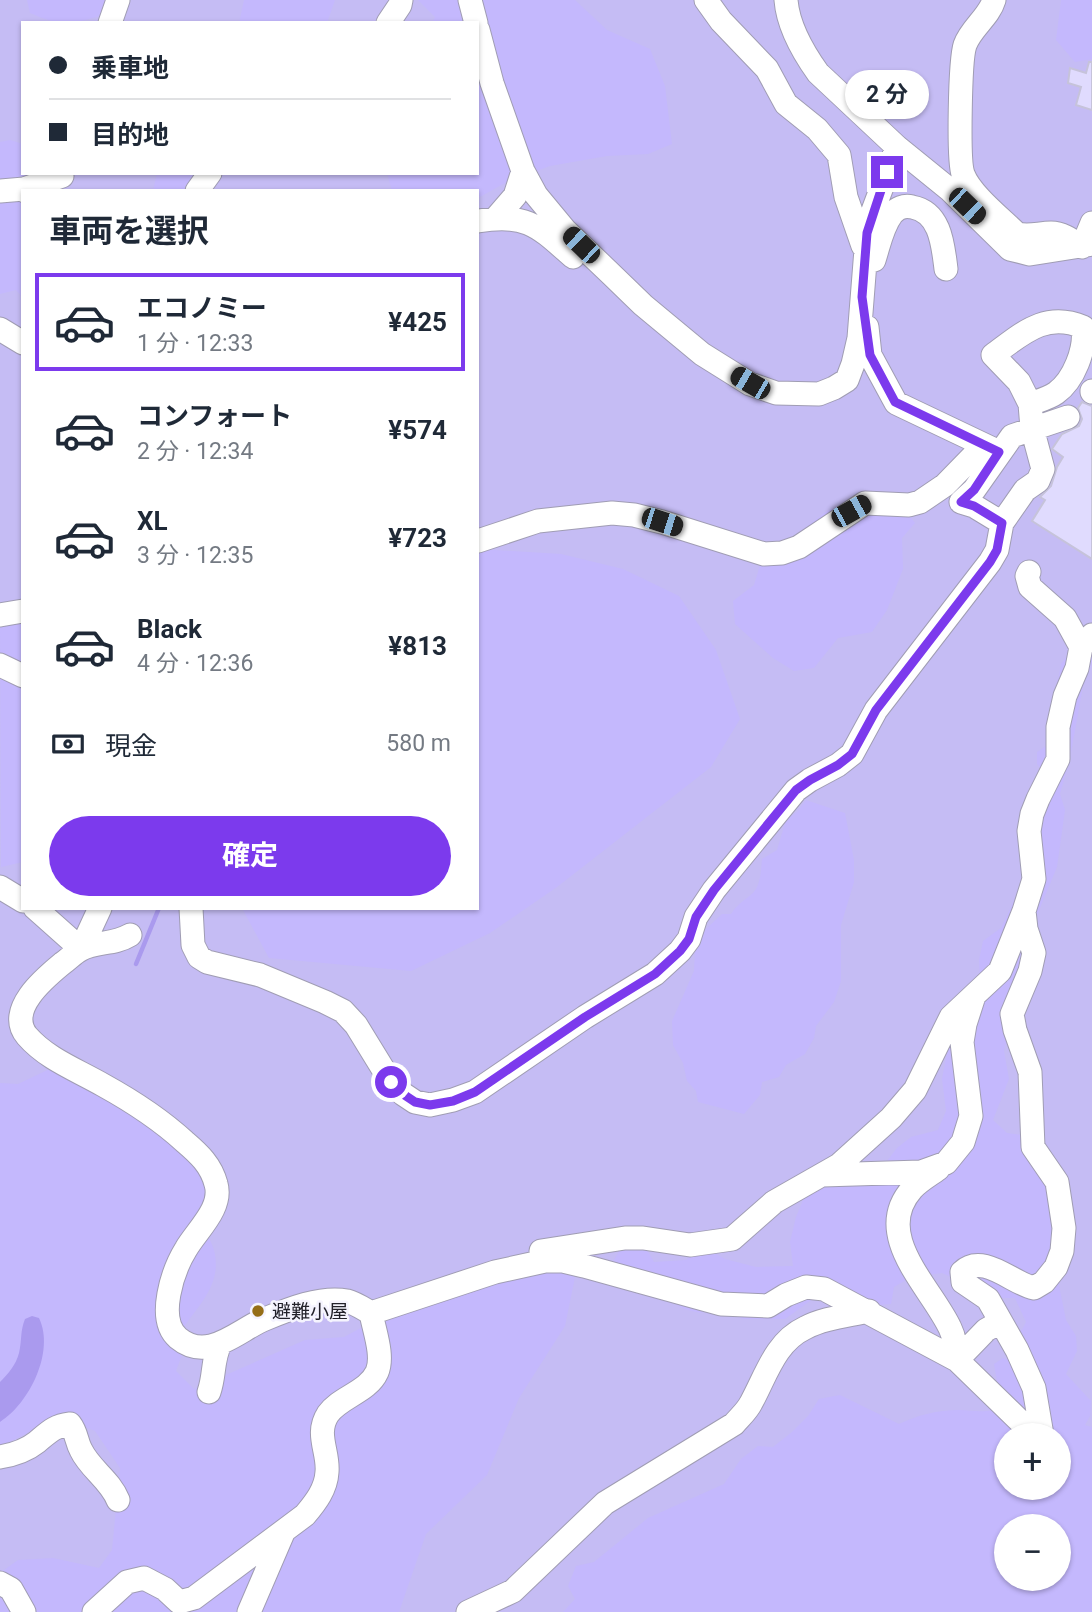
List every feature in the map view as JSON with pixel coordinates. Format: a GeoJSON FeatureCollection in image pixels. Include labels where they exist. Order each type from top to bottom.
{"type":"FeatureCollection","features":[{"type":"Feature","properties":{"kind":"street"},"geometry":{"type":"LineString","coordinates":[[111,21],[118,0]]}},
{"type":"Feature","properties":{"kind":"street"},"geometry":{"type":"LineString","coordinates":[[389,21],[401,0]]}},
{"type":"Feature","properties":{"kind":"street"},"geometry":{"type":"LineString","coordinates":[[470,0],[475,21]]}},
{"type":"Feature","properties":{"kind":"street"},"geometry":{"type":"LineString","coordinates":[[706,0],[721,22],[767,69],[786,104],[817,129],[839,155],[846,197],[867,255]]}},
{"type":"Feature","properties":{"kind":"street"},"geometry":{"type":"LineString","coordinates":[[786,0],[792,27],[818,73],[897,147],[950,190],[1010,249],[1030,254],[1087,245]]}},
{"type":"Feature","properties":{"kind":"street"},"geometry":{"type":"LineString","coordinates":[[995,0],[969,37],[963,54],[960,150],[964,176],[971,188],[1017,234],[1027,237],[1053,233],[1087,245]]}},
{"type":"Feature","properties":{"kind":"street"},"geometry":{"type":"LineString","coordinates":[[479,34],[492,83],[523,171],[536,195],[565,230],[643,305],[702,354],[741,378],[776,393],[819,394],[846,380],[859,338],[868,224],[897,147]]}},
{"type":"Feature","properties":{"kind":"street"},"geometry":{"type":"LineString","coordinates":[[487,219],[515,196],[523,171]]}},
{"type":"Feature","properties":{"kind":"street"},"geometry":{"type":"LineString","coordinates":[[28,189],[60,180]]}},
{"type":"Feature","properties":{"kind":"street"},"geometry":{"type":"LineString","coordinates":[[0,191],[21,190]]}},
{"type":"Feature","properties":{"kind":"street"},"geometry":{"type":"LineString","coordinates":[[946,269],[942,238],[926,212],[902,207],[893,212],[884,230],[862,297],[870,355],[895,402],[991,449]]}},
{"type":"Feature","properties":{"kind":"street"},"geometry":{"type":"LineString","coordinates":[[487,219],[520,218],[541,229],[605,284],[643,305]]}},
{"type":"Feature","properties":{"kind":"street"},"geometry":{"type":"LineString","coordinates":[[1087,245],[1092,223]]}},
{"type":"Feature","properties":{"kind":"street"},"geometry":{"type":"LineString","coordinates":[[191,910],[194,945],[200,957],[207,962],[260,975],[343,1011],[356,1025],[391,1082],[415,1102],[430,1105],[453,1101],[475,1092],[585,1017],[655,974],[680,951],[689,939],[696,917],[714,890],[796,790],[852,754],[876,710],[990,562],[997,550],[1002,523],[1025,490],[1038,481],[1043,469],[1032,428],[1030,404],[1019,382],[993,355],[1045,322],[1070,322],[1088,330],[1075,369],[1057,392],[1030,404]]}},
{"type":"Feature","properties":{"kind":"street"},"geometry":{"type":"LineString","coordinates":[[0,329],[21,342]]}},
{"type":"Feature","properties":{"kind":"street"},"geometry":{"type":"LineString","coordinates":[[479,541],[538,521],[612,513],[662,522],[764,554],[782,553],[799,547],[865,503],[909,505],[920,502],[1012,436],[1068,417]]}},
{"type":"Feature","properties":{"kind":"street"},"geometry":{"type":"LineString","coordinates":[[991,449],[974,490],[961,502],[974,506],[1002,523]]}},
{"type":"Feature","properties":{"kind":"street"},"geometry":{"type":"LineString","coordinates":[[495,1272],[509,1257],[625,1238],[690,1245],[732,1239],[774,1202],[839,1165],[891,1118],[915,1090],[951,1017],[1000,971],[1024,911],[1034,879],[1029,831],[1032,814],[1058,759],[1058,727],[1065,696],[1086,655],[1065,618],[1030,587],[1027,576],[1029,572]]}},
{"type":"Feature","properties":{"kind":"street"},"geometry":{"type":"LineString","coordinates":[[0,615],[21,611]]}},
{"type":"Feature","properties":{"kind":"street"},"geometry":{"type":"LineString","coordinates":[[0,665],[21,675]]}},
{"type":"Feature","properties":{"kind":"street"},"geometry":{"type":"LineString","coordinates":[[0,887],[21,900]]}},
{"type":"Feature","properties":{"kind":"street"},"geometry":{"type":"LineString","coordinates":[[37,910],[81,949]]}},
{"type":"Feature","properties":{"kind":"street"},"geometry":{"type":"LineString","coordinates":[[99,910],[81,949],[38,984],[26,1003],[21,1020],[25,1034],[55,1060],[104,1085],[163,1122],[206,1161],[217,1185],[215,1203],[185,1250],[167,1300],[167,1323],[177,1337],[193,1345],[211,1346],[263,1320],[303,1306],[325,1301],[348,1301],[371,1313],[495,1272],[545,1261],[563,1261],[721,1304],[768,1306],[806,1287],[824,1289],[957,1360],[1022,1423]]}},
{"type":"Feature","properties":{"kind":"street"},"geometry":{"type":"LineString","coordinates":[[1024,911],[1034,953],[1030,971],[1012,1014],[1030,1072],[1033,1147],[1056,1182],[1064,1228],[1062,1251],[1056,1268],[1034,1288],[981,1266],[968,1267],[962,1272],[963,1282],[988,1299],[1034,1388],[1039,1423]]}},
{"type":"Feature","properties":{"kind":"street"},"geometry":{"type":"LineString","coordinates":[[81,949],[114,943],[130,935]]}},
{"type":"Feature","properties":{"kind":"street"},"geometry":{"type":"LineString","coordinates":[[957,1360],[950,1328],[909,1262],[897,1228],[903,1205],[912,1189],[946,1163],[962,1142],[971,1116],[962,1042],[975,993]]}},
{"type":"Feature","properties":{"kind":"street"},"geometry":{"type":"LineString","coordinates":[[818,1176],[921,1172],[946,1163]]}},
{"type":"Feature","properties":{"kind":"street"},"geometry":{"type":"LineString","coordinates":[[468,1612],[513,1591],[605,1503],[734,1424],[750,1406],[774,1357],[802,1328],[821,1321],[869,1311]]}},
{"type":"Feature","properties":{"kind":"street"},"geometry":{"type":"LineString","coordinates":[[94,1612],[127,1582],[144,1578],[165,1589],[179,1602],[194,1598],[305,1515],[317,1502],[324,1488],[327,1463],[322,1428],[328,1414],[370,1381],[377,1370],[379,1354],[371,1313]]}},
{"type":"Feature","properties":{"kind":"street"},"geometry":{"type":"LineString","coordinates":[[957,1360],[986,1330],[1000,1322]]}},
{"type":"Feature","properties":{"kind":"street"},"geometry":{"type":"LineString","coordinates":[[209,1392],[214,1380],[215,1354],[220,1343]]}},
{"type":"Feature","properties":{"kind":"street"},"geometry":{"type":"LineString","coordinates":[[0,1457],[14,1455],[36,1443],[51,1429],[70,1424],[76,1432],[80,1450],[113,1487],[118,1500]]}},
{"type":"Feature","properties":{"kind":"street"},"geometry":{"type":"LineString","coordinates":[[249,1612],[283,1533]]}},
{"type":"Feature","properties":{"kind":"street"},"geometry":{"type":"LineString","coordinates":[[0,1583],[11,1589],[24,1612]]}},
{"type":"Feature","properties":{"kind":"shaded area"},"geometry":{"type":"Polygon","coordinates":[[[0,0],[1092,0],[1092,1612],[0,1612],[0,0]]]}},
{"type":"Feature","properties":{"kind":"shaded area"},"geometry":{"type":"Polygon","coordinates":[[[27,0],[109,0],[100,16],[80,21],[54,21],[30,13],[27,0]]]}},
{"type":"Feature","properties":{"kind":"shaded area"},"geometry":{"type":"Polygon","coordinates":[[[244,0],[335,0],[328,21],[239,21],[244,0]]]}},
{"type":"Feature","properties":{"kind":"shaded area"},"geometry":{"type":"Polygon","coordinates":[[[418,0],[575,0],[607,30],[650,49],[665,86],[672,144],[648,154],[607,156],[550,166],[505,183],[479,197],[479,189],[391,189],[388,175],[479,175],[479,21],[433,21],[435,17],[418,0]]]}},
{"type":"Feature","properties":{"kind":"shaded area"},"geometry":{"type":"Polygon","coordinates":[[[1061,0],[1092,0],[1092,59],[1075,62],[1056,40],[1061,0]]]}},
{"type":"Feature","properties":{"kind":"shaded area"},"geometry":{"type":"Polygon","coordinates":[[[10,140],[21,143],[21,175],[66,175],[57,189],[21,189],[21,296],[16,290],[0,294],[0,142],[10,140]]]}},
{"type":"Feature","properties":{"kind":"shaded area"},"geometry":{"type":"Polygon","coordinates":[[[157,175],[201,175],[190,189],[153,189],[157,175]]]}},
{"type":"Feature","properties":{"kind":"shaded area"},"geometry":{"type":"Polygon","coordinates":[[[895,497],[915,523],[902,538],[903,569],[887,610],[872,632],[838,638],[814,668],[794,671],[773,658],[735,624],[733,601],[754,585],[761,562],[827,511],[857,498],[895,497]]]}},
{"type":"Feature","properties":{"kind":"shaded area"},"geometry":{"type":"Polygon","coordinates":[[[479,549],[561,554],[623,569],[679,596],[716,650],[740,719],[711,767],[557,887],[490,933],[411,971],[269,958],[243,910],[479,910],[479,549]]]}},
{"type":"Feature","properties":{"kind":"shaded area"},"geometry":{"type":"Polygon","coordinates":[[[21,613],[21,862],[1,867],[0,615],[21,613]]]}},
{"type":"Feature","properties":{"kind":"shaded area"},"geometry":{"type":"Polygon","coordinates":[[[1092,624],[1092,663],[1083,686],[1070,758],[1060,794],[1065,810],[1057,867],[1033,925],[1023,980],[1004,1051],[1009,1079],[993,1120],[1007,1133],[1023,1135],[1030,1167],[1045,1175],[1056,1231],[1054,1261],[1066,1320],[1076,1336],[1077,1351],[1066,1374],[1091,1401],[1090,1416],[1085,1425],[1092,1427],[1092,1612],[563,1612],[575,1599],[568,1586],[576,1566],[594,1562],[648,1518],[724,1484],[741,1459],[758,1446],[773,1447],[808,1416],[819,1399],[840,1395],[899,1424],[943,1411],[993,1410],[997,1381],[994,1364],[1003,1358],[1012,1361],[1015,1333],[1022,1330],[1026,1322],[1015,1298],[1000,1298],[942,1273],[911,1277],[894,1287],[891,1304],[867,1306],[817,1296],[785,1319],[744,1319],[714,1309],[700,1313],[684,1309],[653,1291],[610,1286],[613,1262],[622,1246],[647,1250],[654,1262],[686,1260],[696,1252],[713,1252],[725,1259],[756,1267],[793,1266],[790,1242],[796,1217],[808,1188],[880,1170],[897,1148],[911,1137],[938,1130],[946,1111],[942,1079],[952,1026],[980,982],[979,960],[983,941],[1001,928],[1027,873],[1045,773],[1037,764],[1037,752],[1046,746],[1061,664],[1092,624]]]}},
{"type":"Feature","properties":{"kind":"shaded area"},"geometry":{"type":"Polygon","coordinates":[[[806,800],[845,813],[854,860],[854,882],[841,925],[841,981],[834,1002],[816,1026],[814,1038],[805,1054],[786,1065],[779,1077],[762,1082],[760,1095],[744,1114],[698,1102],[696,1091],[687,1081],[683,1063],[673,1045],[672,1021],[694,971],[695,952],[706,929],[722,914],[731,914],[756,889],[762,859],[777,850],[786,820],[797,812],[806,800]]]}},
{"type":"Feature","properties":{"kind":"shaded area"},"geometry":{"type":"Polygon","coordinates":[[[54,1067],[168,1135],[206,1179],[211,1202],[198,1220],[214,1250],[214,1276],[204,1299],[174,1342],[182,1355],[176,1371],[194,1389],[305,1340],[344,1337],[383,1316],[549,1267],[575,1277],[565,1326],[519,1398],[487,1475],[426,1534],[399,1612],[0,1612],[0,1573],[18,1560],[53,1558],[99,1568],[112,1550],[120,1468],[95,1431],[60,1417],[0,1444],[0,1083],[18,1084],[54,1067]]]}},
{"type":"Feature","properties":{"kind":"shaded area"},"geometry":{"type":"Polygon","coordinates":[[[32,1316],[39,1318],[43,1331],[42,1360],[30,1389],[0,1422],[0,1382],[16,1361],[23,1323],[32,1316]]]}},
{"type":"Feature","properties":{"kind":"building"},"geometry":{"type":"Polygon","coordinates":[[[1089,62],[1092,62],[1092,110],[1076,105],[1081,87],[1068,83],[1070,68],[1086,73],[1089,62]]]}},
{"type":"Feature","properties":{"kind":"building"},"geometry":{"type":"Polygon","coordinates":[[[1082,402],[1092,406],[1092,559],[1032,521],[1045,500],[1040,497],[1051,486],[1063,457],[1052,449],[1062,434],[1079,426],[1082,419],[1078,408],[1082,402]]]}},
{"type":"Feature","properties":{"kind":"waterway"},"geometry":{"type":"LineString","coordinates":[[136,964],[158,910]]}},
{"type":"Feature","properties":{"kind":"place","name":"避難小屋"},"geometry":{"type":"Point","coordinates":[258,1311]}},
{"type":"Feature","properties":{"kind":"route"},"geometry":{"type":"LineString","coordinates":[[391,1082],[415,1102],[430,1105],[453,1101],[475,1092],[585,1017],[655,974],[680,951],[689,939],[696,917],[714,890],[796,790],[852,754],[876,710],[997,550],[1002,523],[974,506],[961,502],[974,490],[999,452],[895,402],[870,355],[862,297],[867,233],[887,172]]}}]}
